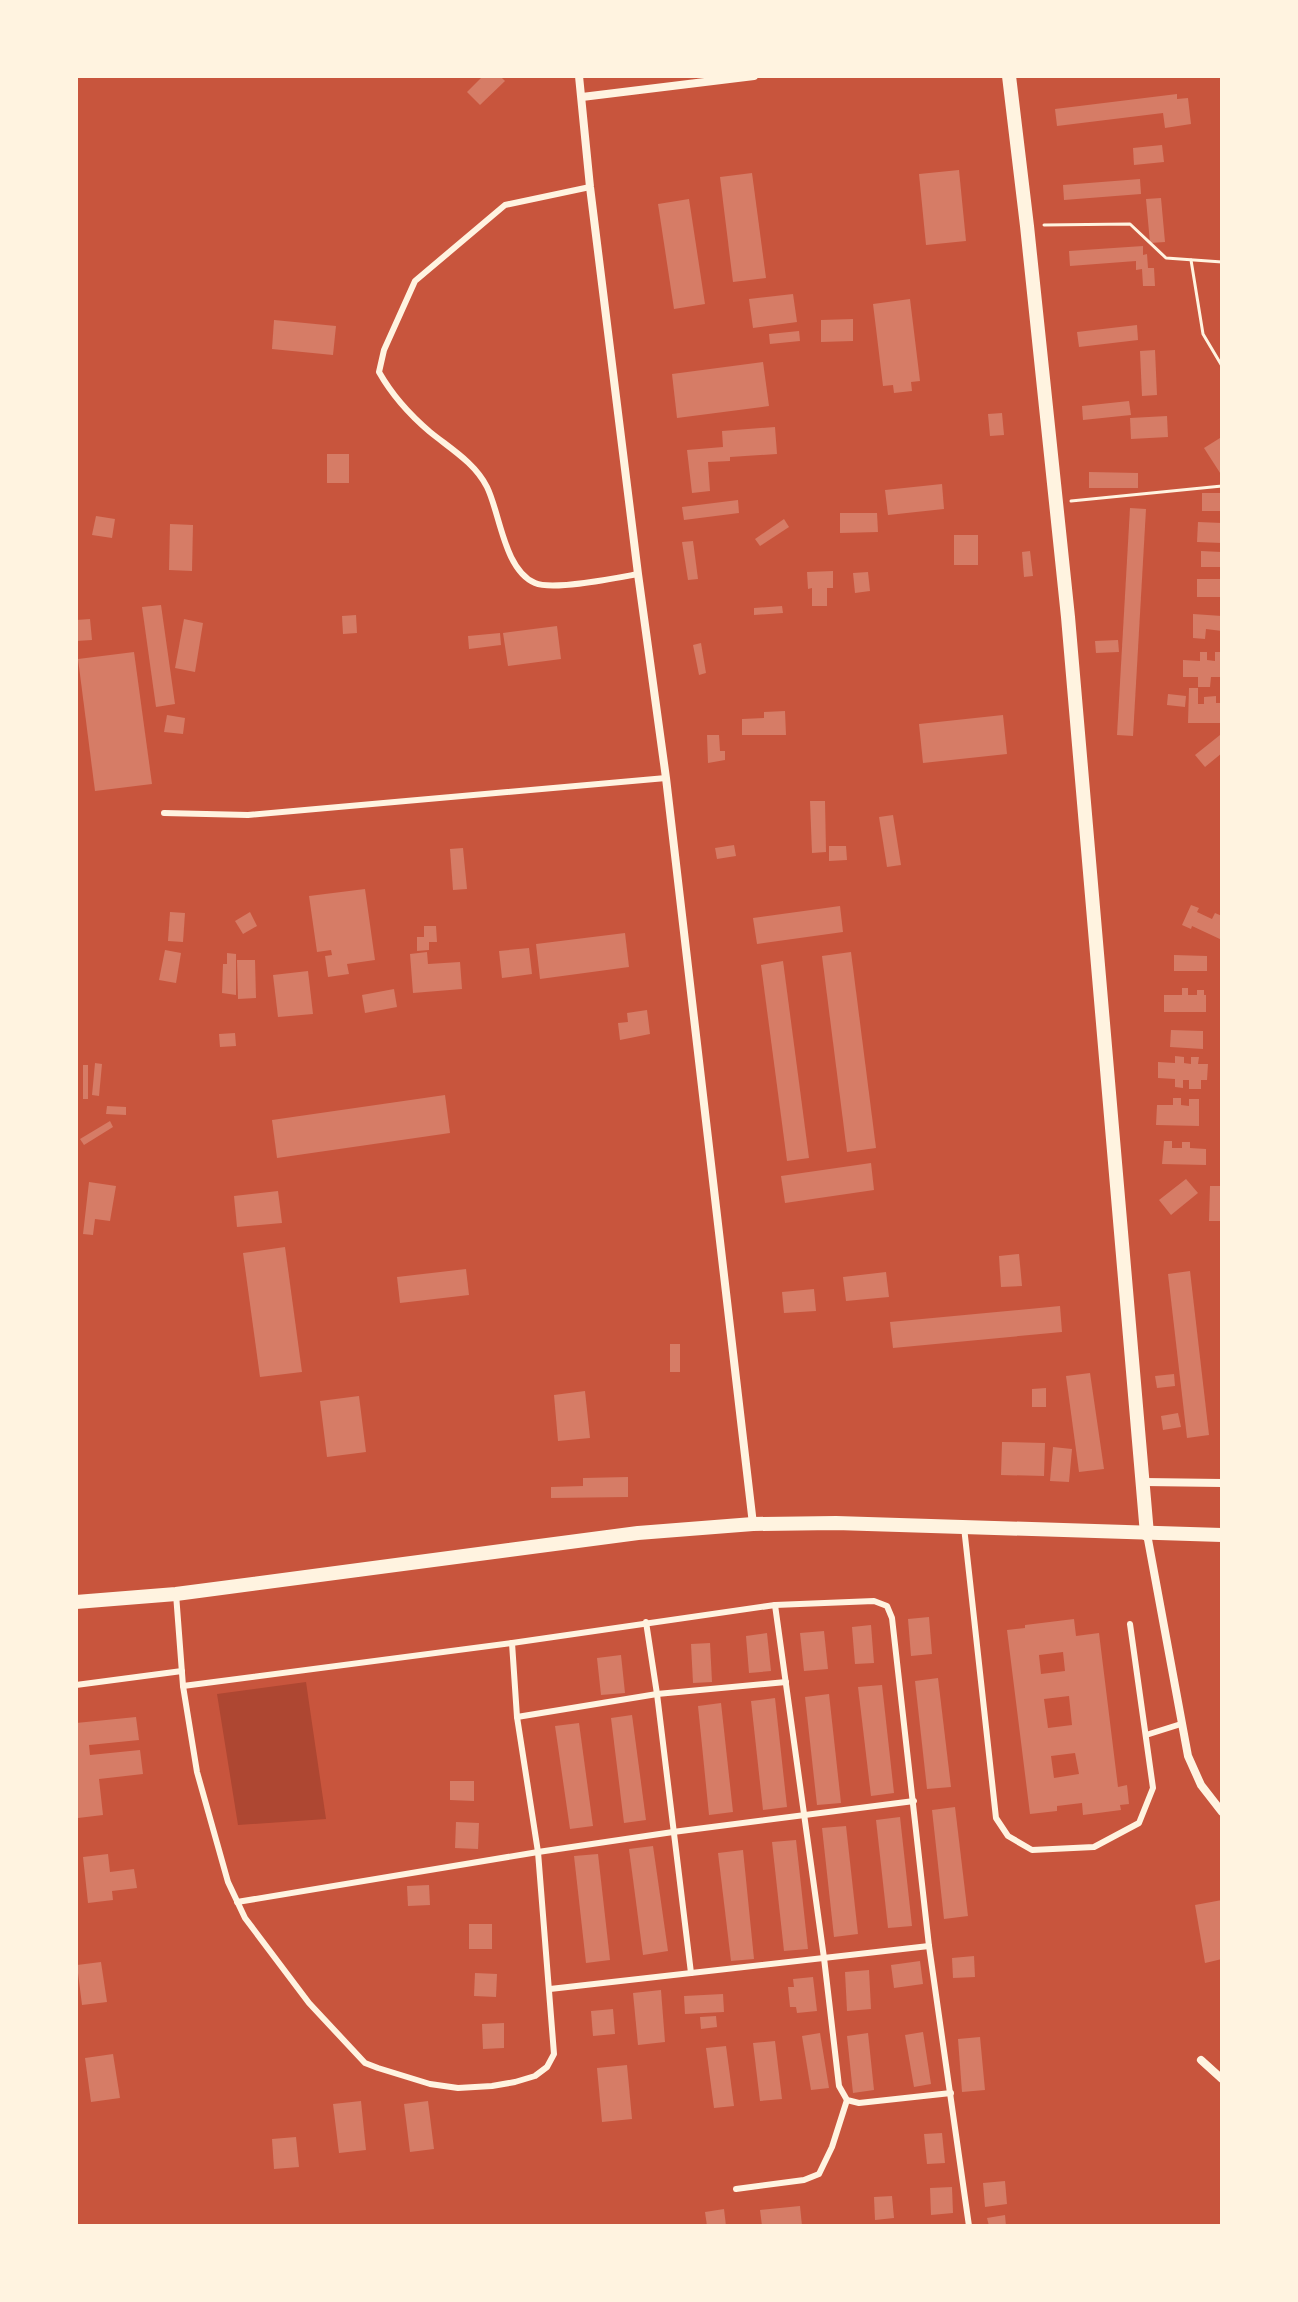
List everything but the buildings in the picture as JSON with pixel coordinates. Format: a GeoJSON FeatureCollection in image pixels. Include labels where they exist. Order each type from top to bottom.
{"type":"FeatureCollection","features":[{"type":"Feature","properties":{"kind":"street"},"geometry":{"type":"LineString","coordinates":[[579,76],[590,187],[666,778],[753,1524]]}},
{"type":"Feature","properties":{"kind":"street"},"geometry":{"type":"LineString","coordinates":[[582,97],[754,76]]}},
{"type":"Feature","properties":{"kind":"street"},"geometry":{"type":"LineString","coordinates":[[1009,76],[1056,503],[1147,1534],[1188,1756],[1201,1785],[1222,1812]]}},
{"type":"Feature","properties":{"kind":"street"},"geometry":{"type":"LineString","coordinates":[[1144,1482],[1222,1483]]}},
{"type":"Feature","properties":{"kind":"street"},"geometry":{"type":"LineString","coordinates":[[76,1602],[176,1594],[638,1533],[753,1524],[836,1523],[1222,1535]]}},
{"type":"Feature","properties":{"kind":"street"},"geometry":{"type":"LineString","coordinates":[[1201,2060],[1222,2079]]}},
{"type":"Feature","properties":{"kind":"lane"},"geometry":{"type":"LineString","coordinates":[[590,187],[505,205],[415,281],[384,350],[379,372],[390,392],[418,421],[473,466],[488,488],[500,533],[520,571],[535,584],[562,585],[638,574]]}},
{"type":"Feature","properties":{"kind":"lane"},"geometry":{"type":"LineString","coordinates":[[164,813],[248,815],[666,778]]}},
{"type":"Feature","properties":{"kind":"lane"},"geometry":{"type":"LineString","coordinates":[[964,1527],[996,1818],[1008,1836],[1032,1850],[1094,1847],[1139,1823],[1153,1788],[1130,1624]]}},
{"type":"Feature","properties":{"kind":"lane"},"geometry":{"type":"LineString","coordinates":[[176,1594],[183,1686],[197,1772],[228,1882],[245,1918],[309,2003],[365,2063],[430,2084],[458,2088],[492,2086],[535,2076],[547,2067],[554,2054],[538,1852],[517,1717],[512,1643]]}},
{"type":"Feature","properties":{"kind":"lane"},"geometry":{"type":"LineString","coordinates":[[183,1686],[775,1605],[874,1601],[887,1606],[892,1618],[929,1946],[969,2226]]}},
{"type":"Feature","properties":{"kind":"lane"},"geometry":{"type":"LineString","coordinates":[[775,1605],[839,2086],[847,2100],[859,2103],[951,2093]]}},
{"type":"Feature","properties":{"kind":"lane"},"geometry":{"type":"LineString","coordinates":[[646,1622],[691,1973]]}},
{"type":"Feature","properties":{"kind":"lane"},"geometry":{"type":"LineString","coordinates":[[76,1685],[182,1671]]}},
{"type":"Feature","properties":{"kind":"lane"},"geometry":{"type":"LineString","coordinates":[[517,1717],[657,1694],[786,1682]]}},
{"type":"Feature","properties":{"kind":"lane"},"geometry":{"type":"LineString","coordinates":[[1146,1735],[1181,1724]]}},
{"type":"Feature","properties":{"kind":"lane"},"geometry":{"type":"LineString","coordinates":[[237,1902],[538,1852],[914,1801]]}},
{"type":"Feature","properties":{"kind":"lane"},"geometry":{"type":"LineString","coordinates":[[550,1989],[929,1946]]}},
{"type":"Feature","properties":{"kind":"lane"},"geometry":{"type":"LineString","coordinates":[[736,2189],[804,2180],[819,2174],[832,2147],[847,2100]]}},
{"type":"Feature","properties":{"kind":"path"},"geometry":{"type":"LineString","coordinates":[[1027,226],[1130,224],[1166,258],[1222,262]]}},
{"type":"Feature","properties":{"kind":"path"},"geometry":{"type":"LineString","coordinates":[[1191,260],[1203,334],[1222,366]]}},
{"type":"Feature","properties":{"kind":"path"},"geometry":{"type":"LineString","coordinates":[[1056,503],[1222,486]]}},
{"type":"Feature","properties":{"kind":"shaded area"},"geometry":{"type":"Polygon","coordinates":[[[306,1682],[326,1819],[238,1825],[217,1694],[306,1682]]]}}]}
